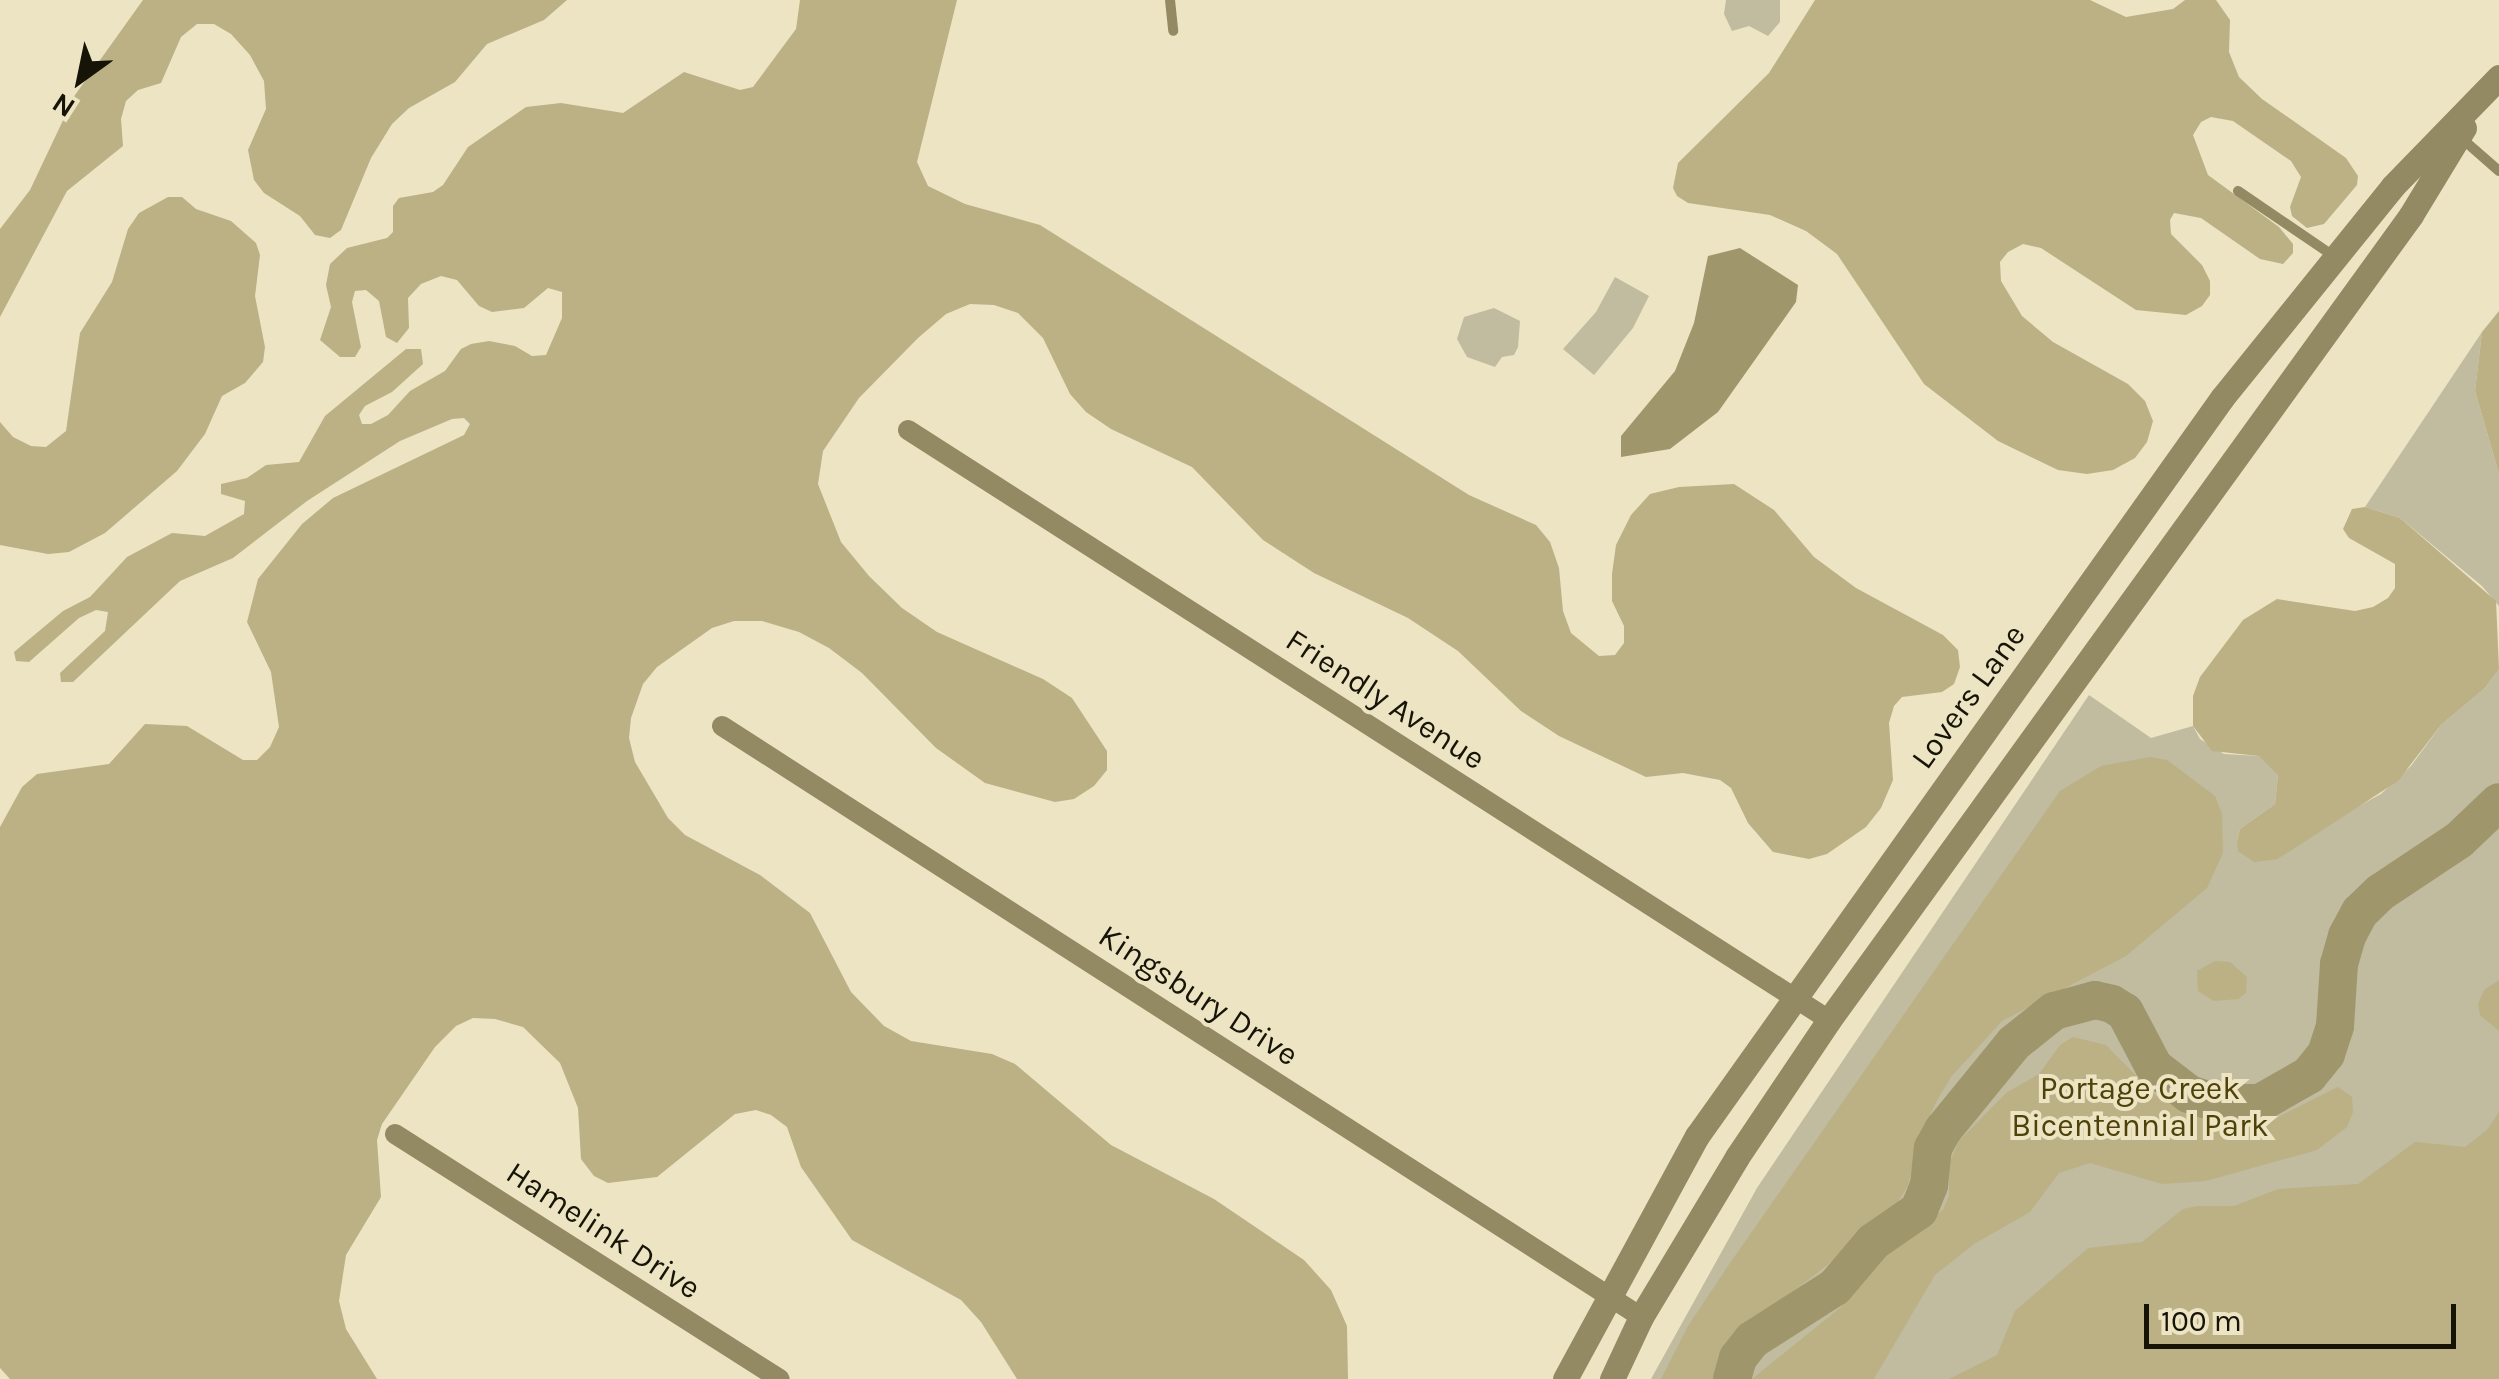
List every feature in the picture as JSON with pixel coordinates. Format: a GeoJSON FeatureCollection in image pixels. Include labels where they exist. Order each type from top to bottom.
{"type":"FeatureCollection","features":[{"type":"Feature","properties":{"kind":"street","name":"Lovers Lane"},"geometry":{"type":"LineString","coordinates":[[1612,1379],[1641,1317],[1737,1158],[1829,1020],[2411,216],[2492,86]]}},
{"type":"Feature","properties":{"kind":"street","name":"Lovers Lane"},"geometry":{"type":"LineString","coordinates":[[1564,1379],[1697,1136],[2222,398],[2393,186],[2492,86]]}},
{"type":"Feature","properties":{"kind":"street","name":"Friendly Avenue"},"geometry":{"type":"LineString","coordinates":[[908,430],[1829,1020]]}},
{"type":"Feature","properties":{"kind":"street","name":"Kingsbury Drive"},"geometry":{"type":"LineString","coordinates":[[722,726],[1641,1317]]}},
{"type":"Feature","properties":{"kind":"street","name":"Hamelink Drive"},"geometry":{"type":"LineString","coordinates":[[395,1134],[779,1379]]}},
{"type":"Feature","properties":{"kind":"lane"},"geometry":{"type":"LineString","coordinates":[[1170,0],[1174,30]]}},
{"type":"Feature","properties":{"kind":"lane"},"geometry":{"type":"LineString","coordinates":[[2459,136],[2498,168]]}},
{"type":"Feature","properties":{"kind":"lane"},"geometry":{"type":"LineString","coordinates":[[2238,191],[2336,258]]}},
{"type":"Feature","properties":{"kind":"green space"},"geometry":{"type":"Polygon","coordinates":[[[143,0],[567,0],[544,20],[487,44],[455,82],[409,108],[392,124],[371,158],[341,230],[330,238],[315,235],[300,216],[264,193],[254,180],[248,150],[266,109],[264,81],[250,55],[231,34],[214,24],[197,24],[181,37],[161,83],[138,90],[126,101],[121,119],[123,146],[67,191],[0,317],[0,229],[30,190],[75,95],[143,0]]]}},
{"type":"Feature","properties":{"kind":"green space"},"geometry":{"type":"Polygon","coordinates":[[[800,0],[957,0],[917,162],[928,186],[965,204],[1040,225],[1469,495],[1536,525],[1550,542],[1559,568],[1563,611],[1571,633],[1599,656],[1615,655],[1624,643],[1624,626],[1612,601],[1612,574],[1616,545],[1631,515],[1650,494],[1679,487],[1734,484],[1774,510],[1814,557],[1856,588],[1943,635],[1958,650],[1960,667],[1954,684],[1942,692],[1902,697],[1894,706],[1889,723],[1893,780],[1881,808],[1866,827],[1827,854],[1809,859],[1773,852],[1748,823],[1731,788],[1720,780],[1683,773],[1646,777],[1559,736],[1521,711],[1458,651],[1408,618],[1314,573],[1263,540],[1192,467],[1111,429],[1086,412],[1070,394],[1043,338],[1018,313],[994,305],[970,304],[946,314],[859,398],[823,451],[818,484],[841,542],[869,576],[902,608],[937,632],[1043,679],[1072,698],[1107,751],[1107,770],[1094,786],[1074,799],[1055,802],[985,783],[936,748],[862,673],[829,648],[799,632],[762,621],[734,621],[712,628],[657,667],[643,684],[631,718],[629,738],[635,762],[668,818],[685,835],[760,875],[810,913],[851,992],[884,1026],[911,1041],[992,1054],[1015,1064],[1111,1145],[1214,1199],[1304,1260],[1331,1290],[1347,1326],[1348,1379],[1017,1379],[981,1322],[961,1300],[852,1240],[801,1167],[787,1127],[771,1115],[756,1110],[735,1114],[657,1177],[608,1183],[594,1176],[581,1159],[578,1108],[560,1063],[523,1027],[473,1018],[456,1026],[435,1047],[382,1124],[377,1140],[381,1197],[346,1255],[339,1301],[346,1329],[377,1379],[10,1379],[0,1368],[0,827],[22,787],[37,774],[109,764],[145,724],[187,726],[243,760],[257,760],[270,747],[279,727],[271,672],[247,622],[258,579],[302,524],[333,498],[464,435],[470,424],[464,418],[452,419],[400,441],[307,501],[233,558],[180,581],[73,682],[61,682],[60,673],[105,631],[108,612],[96,610],[79,618],[29,662],[16,661],[14,652],[63,611],[90,597],[127,557],[172,533],[205,536],[244,514],[245,501],[221,494],[221,484],[247,478],[266,465],[299,462],[325,416],[406,349],[421,349],[423,364],[392,392],[365,406],[359,415],[362,424],[388,415],[410,391],[445,371],[461,349],[471,344],[489,341],[515,346],[532,356],[546,355],[562,318],[562,292],[548,288],[524,308],[492,312],[479,306],[457,280],[441,276],[421,284],[408,298],[409,328],[397,343],[386,337],[379,301],[366,290],[355,291],[352,302],[361,347],[355,357],[340,357],[320,340],[331,307],[326,285],[330,264],[347,248],[387,238],[393,232],[393,206],[399,198],[433,192],[443,185],[468,147],[526,107],[561,103],[623,113],[684,72],[740,90],[753,87],[796,29],[800,0]]]}},
{"type":"Feature","properties":{"kind":"green space"},"geometry":{"type":"Polygon","coordinates":[[[1726,0],[1780,0],[1780,22],[1768,36],[1749,26],[1732,31],[1724,14],[1726,0]]]}},
{"type":"Feature","properties":{"kind":"green space"},"geometry":{"type":"Polygon","coordinates":[[[1815,0],[2090,0],[2126,17],[2173,9],[2185,0],[2216,0],[2230,20],[2229,52],[2239,77],[2262,99],[2346,158],[2358,176],[2357,185],[2324,224],[2307,228],[2292,216],[2290,207],[2301,177],[2291,161],[2233,121],[2211,117],[2201,122],[2193,135],[2208,175],[2279,227],[2293,244],[2293,253],[2283,264],[2260,259],[2201,218],[2174,213],[2171,234],[2202,265],[2210,281],[2210,295],[2202,306],[2186,315],[2136,310],[2041,248],[2023,244],[2008,252],[2000,262],[2001,281],[2022,316],[2053,342],[2128,384],[2145,401],[2153,421],[2147,442],[2135,458],[2113,470],[2087,474],[2058,470],[1998,441],[1924,384],[1837,254],[1806,231],[1770,215],[1688,203],[1677,196],[1673,188],[1678,163],[1769,73],[1815,0]]]}},
{"type":"Feature","properties":{"kind":"green space"},"geometry":{"type":"Polygon","coordinates":[[[168,197],[182,197],[196,209],[231,221],[256,243],[260,255],[255,296],[265,347],[263,362],[245,383],[222,396],[205,434],[177,471],[105,533],[69,552],[48,554],[0,545],[0,422],[13,437],[31,446],[46,447],[66,431],[80,333],[112,282],[128,229],[139,213],[168,197]]]}},
{"type":"Feature","properties":{"kind":"green space"},"geometry":{"type":"Polygon","coordinates":[[[1615,277],[1649,296],[1633,328],[1594,375],[1563,349],[1596,312],[1615,277]]]}},
{"type":"Feature","properties":{"kind":"green space"},"geometry":{"type":"Polygon","coordinates":[[[1494,308],[1520,321],[1514,355],[1502,357],[1495,367],[1467,357],[1457,339],[1464,317],[1494,308]]]}},
{"type":"Feature","properties":{"kind":"green space"},"geometry":{"type":"Polygon","coordinates":[[[2499,311],[2499,474],[2475,391],[2482,332],[2499,311]]]}},
{"type":"Feature","properties":{"kind":"green space"},"geometry":{"type":"Polygon","coordinates":[[[2482,332],[2475,391],[2499,474],[2499,606],[2482,586],[2400,518],[2365,507],[2482,332]]]}},
{"type":"Feature","properties":{"kind":"green space"},"geometry":{"type":"Polygon","coordinates":[[[2365,507],[2400,518],[2496,601],[2499,669],[2485,688],[2441,725],[2398,781],[2278,859],[2254,862],[2238,851],[2240,829],[2275,804],[2278,775],[2259,756],[2212,751],[2193,726],[2193,696],[2200,677],[2243,620],[2277,599],[2355,611],[2388,598],[2395,588],[2395,564],[2349,538],[2343,529],[2352,509],[2365,507]]]}},
{"type":"Feature","properties":{"kind":"green space","name":"Portage Creek Bicentennial Park"},"geometry":{"type":"Polygon","coordinates":[[[2499,669],[2499,1379],[1651,1379],[1757,1188],[2089,695],[2151,738],[2193,726],[2200,739],[2224,754],[2259,756],[2268,762],[2278,775],[2275,804],[2240,829],[2237,841],[2278,859],[2333,820],[2381,794],[2411,766],[2441,725],[2485,688],[2499,669]]]}},
{"type":"Feature","properties":{"kind":"green space"},"geometry":{"type":"Polygon","coordinates":[[[2150,757],[2167,760],[2215,796],[2222,814],[2223,853],[2207,888],[2126,956],[2002,1021],[1951,1077],[1935,1104],[1917,1145],[1908,1186],[1897,1203],[1826,1266],[1748,1326],[1734,1343],[1723,1379],[1661,1379],[1688,1326],[1728,1266],[2060,791],[2101,766],[2150,757]]]}},
{"type":"Feature","properties":{"kind":"green space"},"geometry":{"type":"Polygon","coordinates":[[[2215,961],[2230,962],[2247,977],[2246,993],[2238,999],[2214,1001],[2198,991],[2197,971],[2215,961]]]}},
{"type":"Feature","properties":{"kind":"green space"},"geometry":{"type":"Polygon","coordinates":[[[2499,980],[2499,1031],[2480,1015],[2478,1004],[2484,990],[2499,980]]]}},
{"type":"Feature","properties":{"kind":"green space"},"geometry":{"type":"Polygon","coordinates":[[[2073,1037],[2106,1045],[2155,1095],[2204,1115],[2266,1123],[2338,1087],[2352,1097],[2353,1112],[2347,1127],[2317,1150],[2206,1181],[2162,1184],[2090,1163],[2059,1173],[2030,1212],[1974,1244],[1935,1275],[1874,1379],[1752,1379],[1841,1307],[1887,1245],[1943,1210],[1949,1196],[1949,1164],[1959,1141],[2006,1093],[2039,1074],[2060,1045],[2073,1037]]]}},
{"type":"Feature","properties":{"kind":"green space"},"geometry":{"type":"Polygon","coordinates":[[[2499,1112],[2499,1379],[1949,1379],[1997,1355],[2015,1311],[2088,1248],[2142,1242],[2183,1209],[2234,1206],[2278,1189],[2358,1184],[2415,1142],[2465,1147],[2487,1130],[2499,1112]]]}},
{"type":"Feature","properties":{"kind":"shaded area"},"geometry":{"type":"Polygon","coordinates":[[[1740,248],[1798,285],[1796,302],[1718,412],[1670,449],[1621,457],[1621,436],[1675,371],[1694,323],[1708,256],[1740,248]]]}},
{"type":"Feature","properties":{"kind":"waterway"},"geometry":{"type":"LineString","coordinates":[[1732,1379],[1738,1358],[1752,1340],[1835,1287],[1873,1242],[1919,1210],[1929,1185],[1933,1148],[1943,1130],[2014,1043],[2054,1011],[2095,1000],[2112,1004],[2125,1012],[2154,1067],[2189,1094],[2216,1103],[2260,1103],[2309,1075],[2326,1054],[2335,1026],[2339,964],[2347,936],[2360,912],[2381,892],[2459,840],[2499,802]]}}]}
